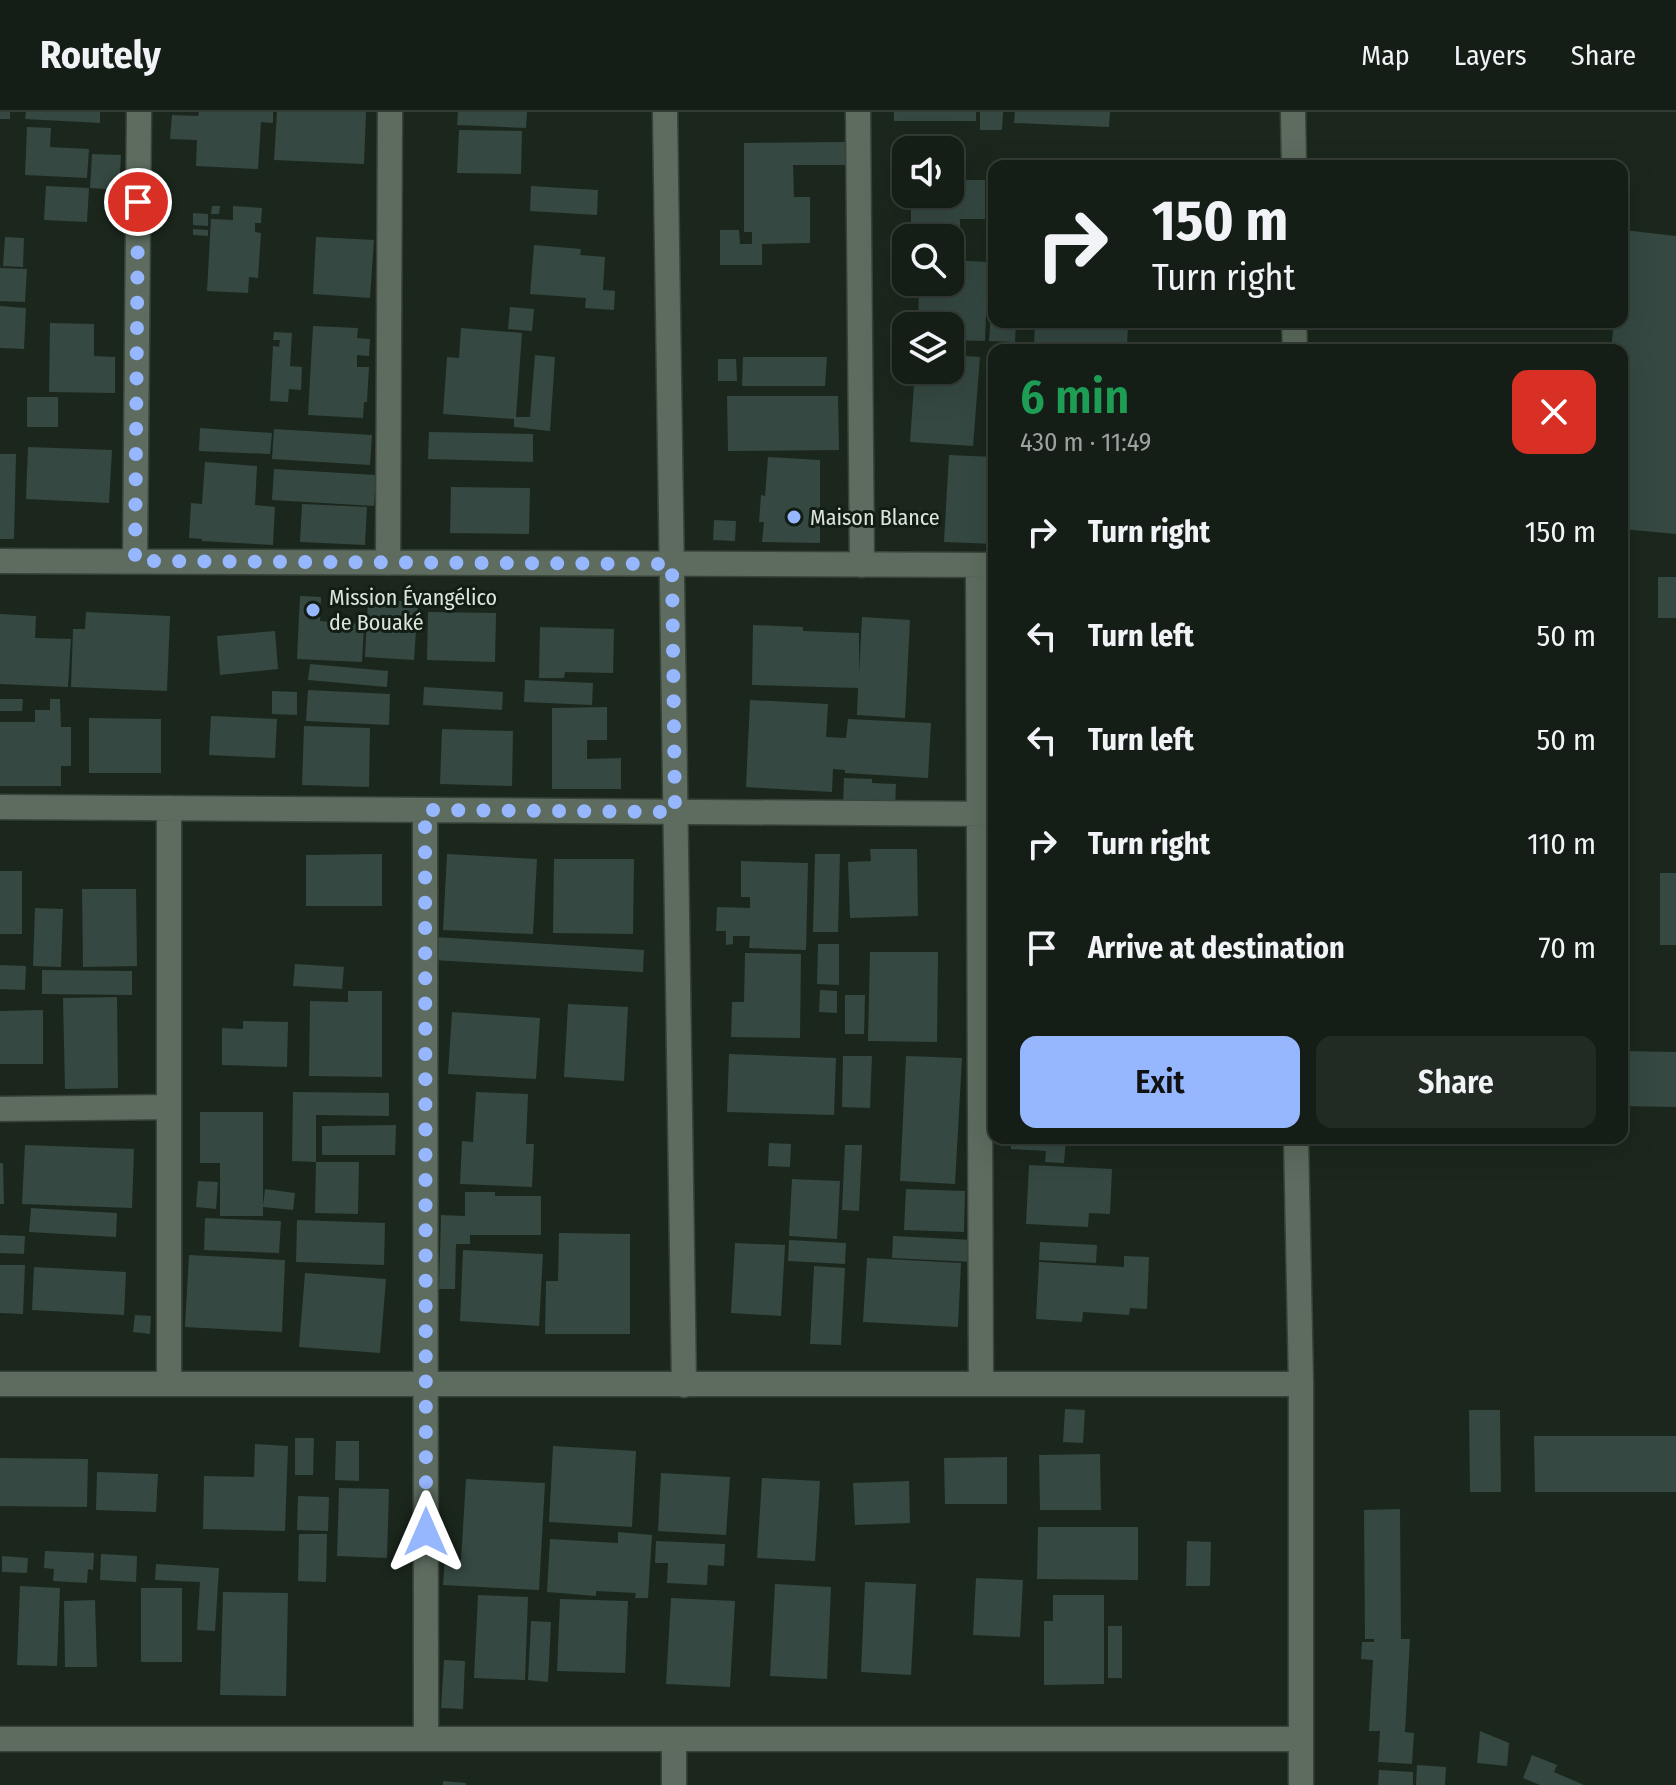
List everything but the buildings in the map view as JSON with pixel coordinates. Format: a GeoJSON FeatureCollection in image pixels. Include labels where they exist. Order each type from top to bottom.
{"type":"FeatureCollection","features":[{"type":"Feature","properties":{"kind":"street"},"geometry":{"type":"LineString","coordinates":[[135,561],[139,112]]}},
{"type":"Feature","properties":{"kind":"street"},"geometry":{"type":"LineString","coordinates":[[388,563],[390,112]]}},
{"type":"Feature","properties":{"kind":"street"},"geometry":{"type":"LineString","coordinates":[[665,112],[684,1385]]}},
{"type":"Feature","properties":{"kind":"street"},"geometry":{"type":"LineString","coordinates":[[858,112],[862,565]]}},
{"type":"Feature","properties":{"kind":"street"},"geometry":{"type":"LineString","coordinates":[[1293,112],[1294,160]]}},
{"type":"Feature","properties":{"kind":"street"},"geometry":{"type":"LineString","coordinates":[[0,561],[986,565],[981,1384]]}},
{"type":"Feature","properties":{"kind":"street"},"geometry":{"type":"LineString","coordinates":[[0,807],[986,814]]}},
{"type":"Feature","properties":{"kind":"street"},"geometry":{"type":"LineString","coordinates":[[169,808],[169,1384]]}},
{"type":"Feature","properties":{"kind":"street"},"geometry":{"type":"LineString","coordinates":[[425,810],[426,1739]]}},
{"type":"Feature","properties":{"kind":"street"},"geometry":{"type":"LineString","coordinates":[[0,1109],[169,1107]]}},
{"type":"Feature","properties":{"kind":"street"},"geometry":{"type":"LineString","coordinates":[[1296,1144],[1301,1384],[1301,1785]]}},
{"type":"Feature","properties":{"kind":"street"},"geometry":{"type":"LineString","coordinates":[[0,1384],[1301,1384]]}},
{"type":"Feature","properties":{"kind":"street"},"geometry":{"type":"LineString","coordinates":[[0,1739],[1301,1739]]}},
{"type":"Feature","properties":{"kind":"street"},"geometry":{"type":"LineString","coordinates":[[674,1739],[674,1785]]}},
{"type":"Feature","properties":{"kind":"place","name":"Maison Blance"},"geometry":{"type":"Point","coordinates":[794,517]}},
{"type":"Feature","properties":{"kind":"place","name":"Mission Évangélico de Bouaké"},"geometry":{"type":"Point","coordinates":[313,610]}},
{"type":"Feature","properties":{"kind":"route"},"geometry":{"type":"LineString","coordinates":[[138,202],[135,561],[672,564],[675,812],[425,810],[426,1532]]}}]}
